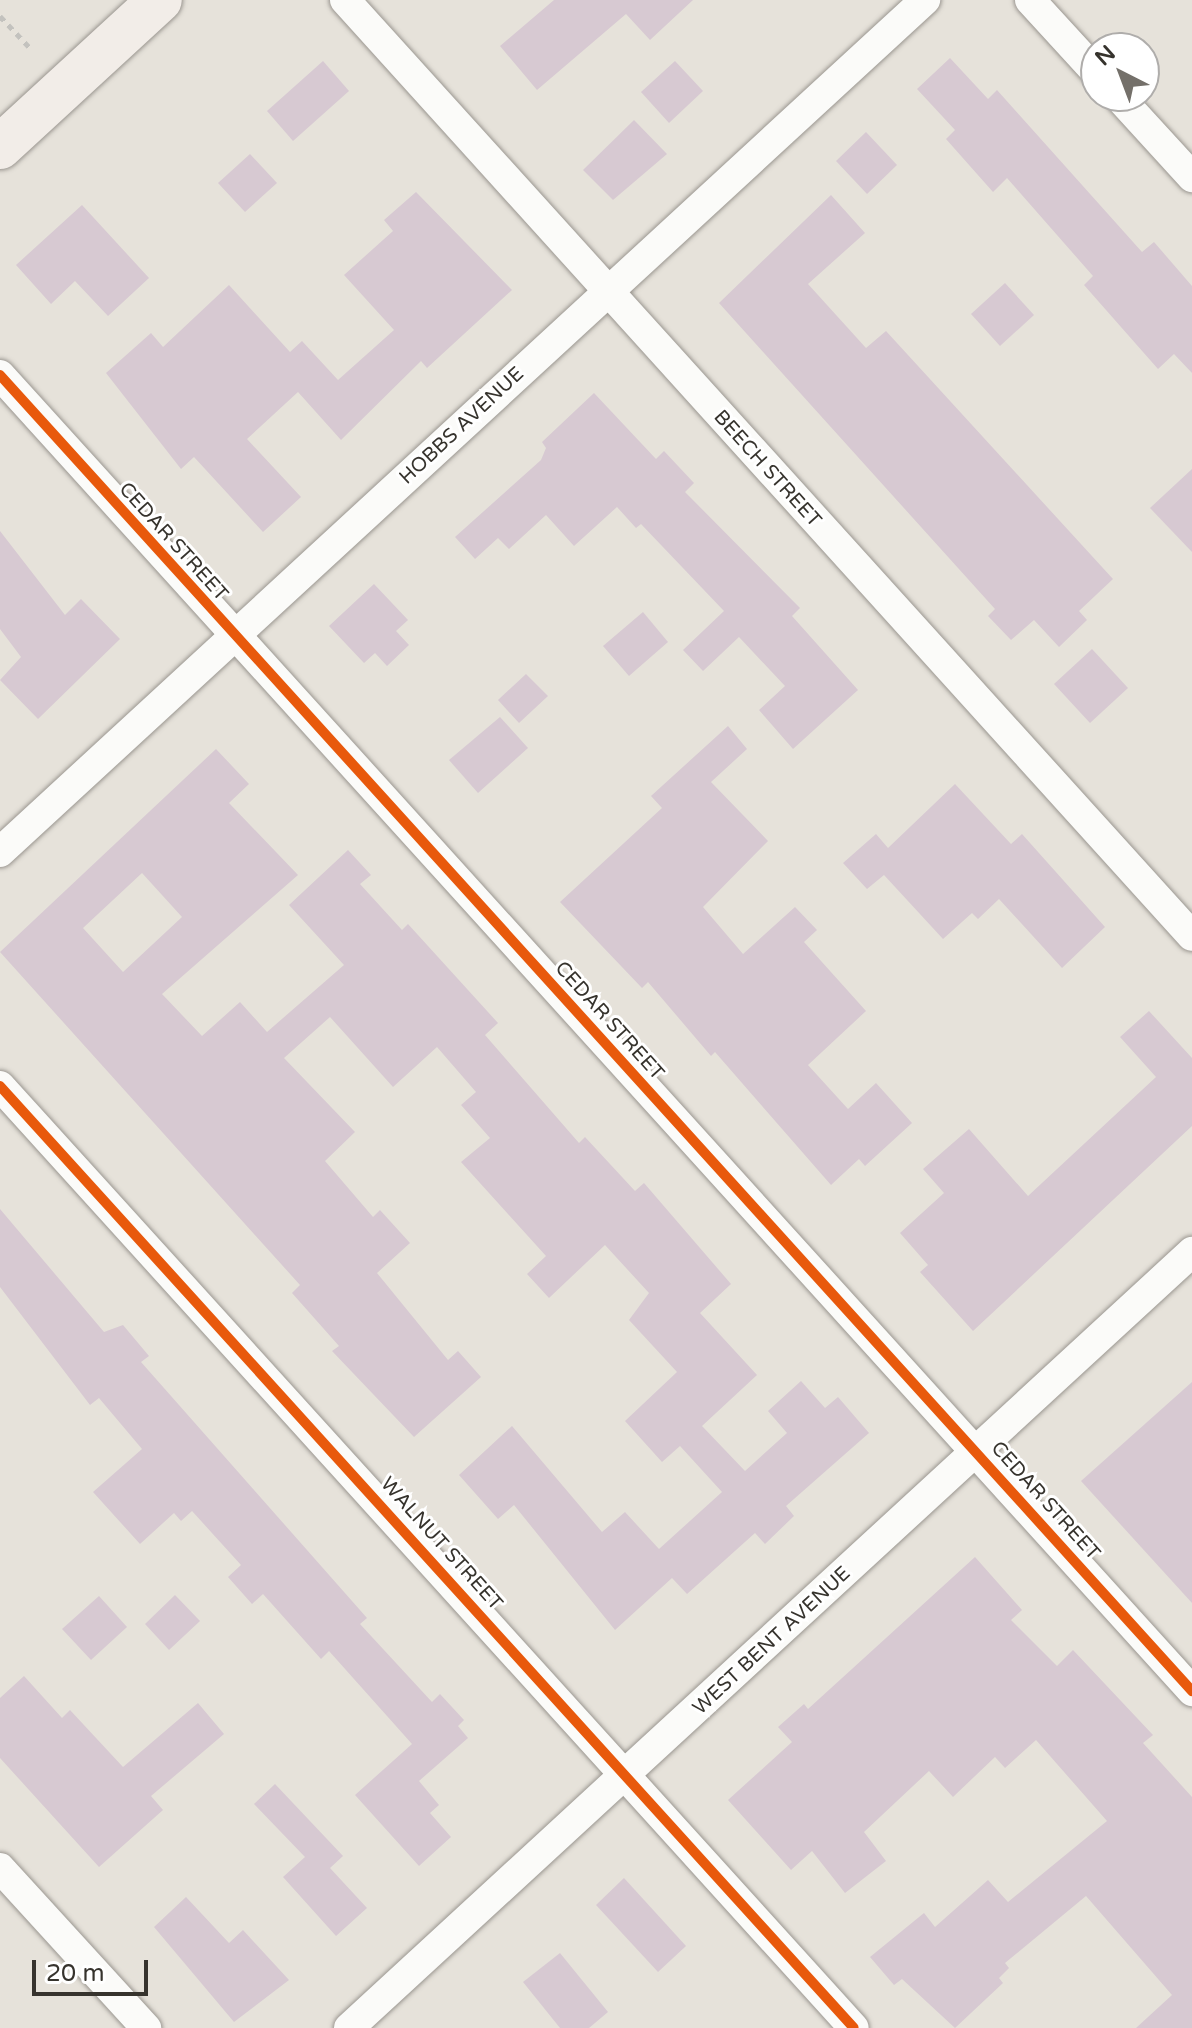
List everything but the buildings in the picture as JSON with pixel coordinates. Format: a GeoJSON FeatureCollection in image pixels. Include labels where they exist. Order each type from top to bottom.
{"type":"FeatureCollection","features":[{"type":"Feature","properties":{"kind":"main road"},"geometry":{"type":"LineString","coordinates":[[0,147],[160,0]]}},
{"type":"Feature","properties":{"kind":"street","name":"BEECH STREET"},"geometry":{"type":"LineString","coordinates":[[345,0],[1192,936]]}},
{"type":"Feature","properties":{"kind":"street","name":"HOBBS AVENUE"},"geometry":{"type":"LineString","coordinates":[[0,852],[925,0]]}},
{"type":"Feature","properties":{"kind":"street"},"geometry":{"type":"LineString","coordinates":[[1030,0],[1080,55]]}},
{"type":"Feature","properties":{"kind":"street"},"geometry":{"type":"LineString","coordinates":[[1133,112],[1192,177]]}},
{"type":"Feature","properties":{"kind":"street","name":"CEDAR STREET"},"geometry":{"type":"LineString","coordinates":[[0,375],[1192,1691]]}},
{"type":"Feature","properties":{"kind":"street","name":"WALNUT STREET"},"geometry":{"type":"LineString","coordinates":[[0,1086],[854,2028]]}},
{"type":"Feature","properties":{"kind":"street","name":"WEST BENT AVENUE"},"geometry":{"type":"LineString","coordinates":[[349,2028],[628,1776],[1192,1252]]}},
{"type":"Feature","properties":{"kind":"street"},"geometry":{"type":"LineString","coordinates":[[0,1868],[146,2028]]}},
{"type":"Feature","properties":{"kind":"path"},"geometry":{"type":"LineString","coordinates":[[0,16],[31,49]]}},
{"type":"Feature","properties":{"kind":"cycle path"},"geometry":{"type":"LineString","coordinates":[[0,375],[1192,1691]]}},
{"type":"Feature","properties":{"kind":"cycle path"},"geometry":{"type":"LineString","coordinates":[[0,1086],[854,2028]]}}]}
